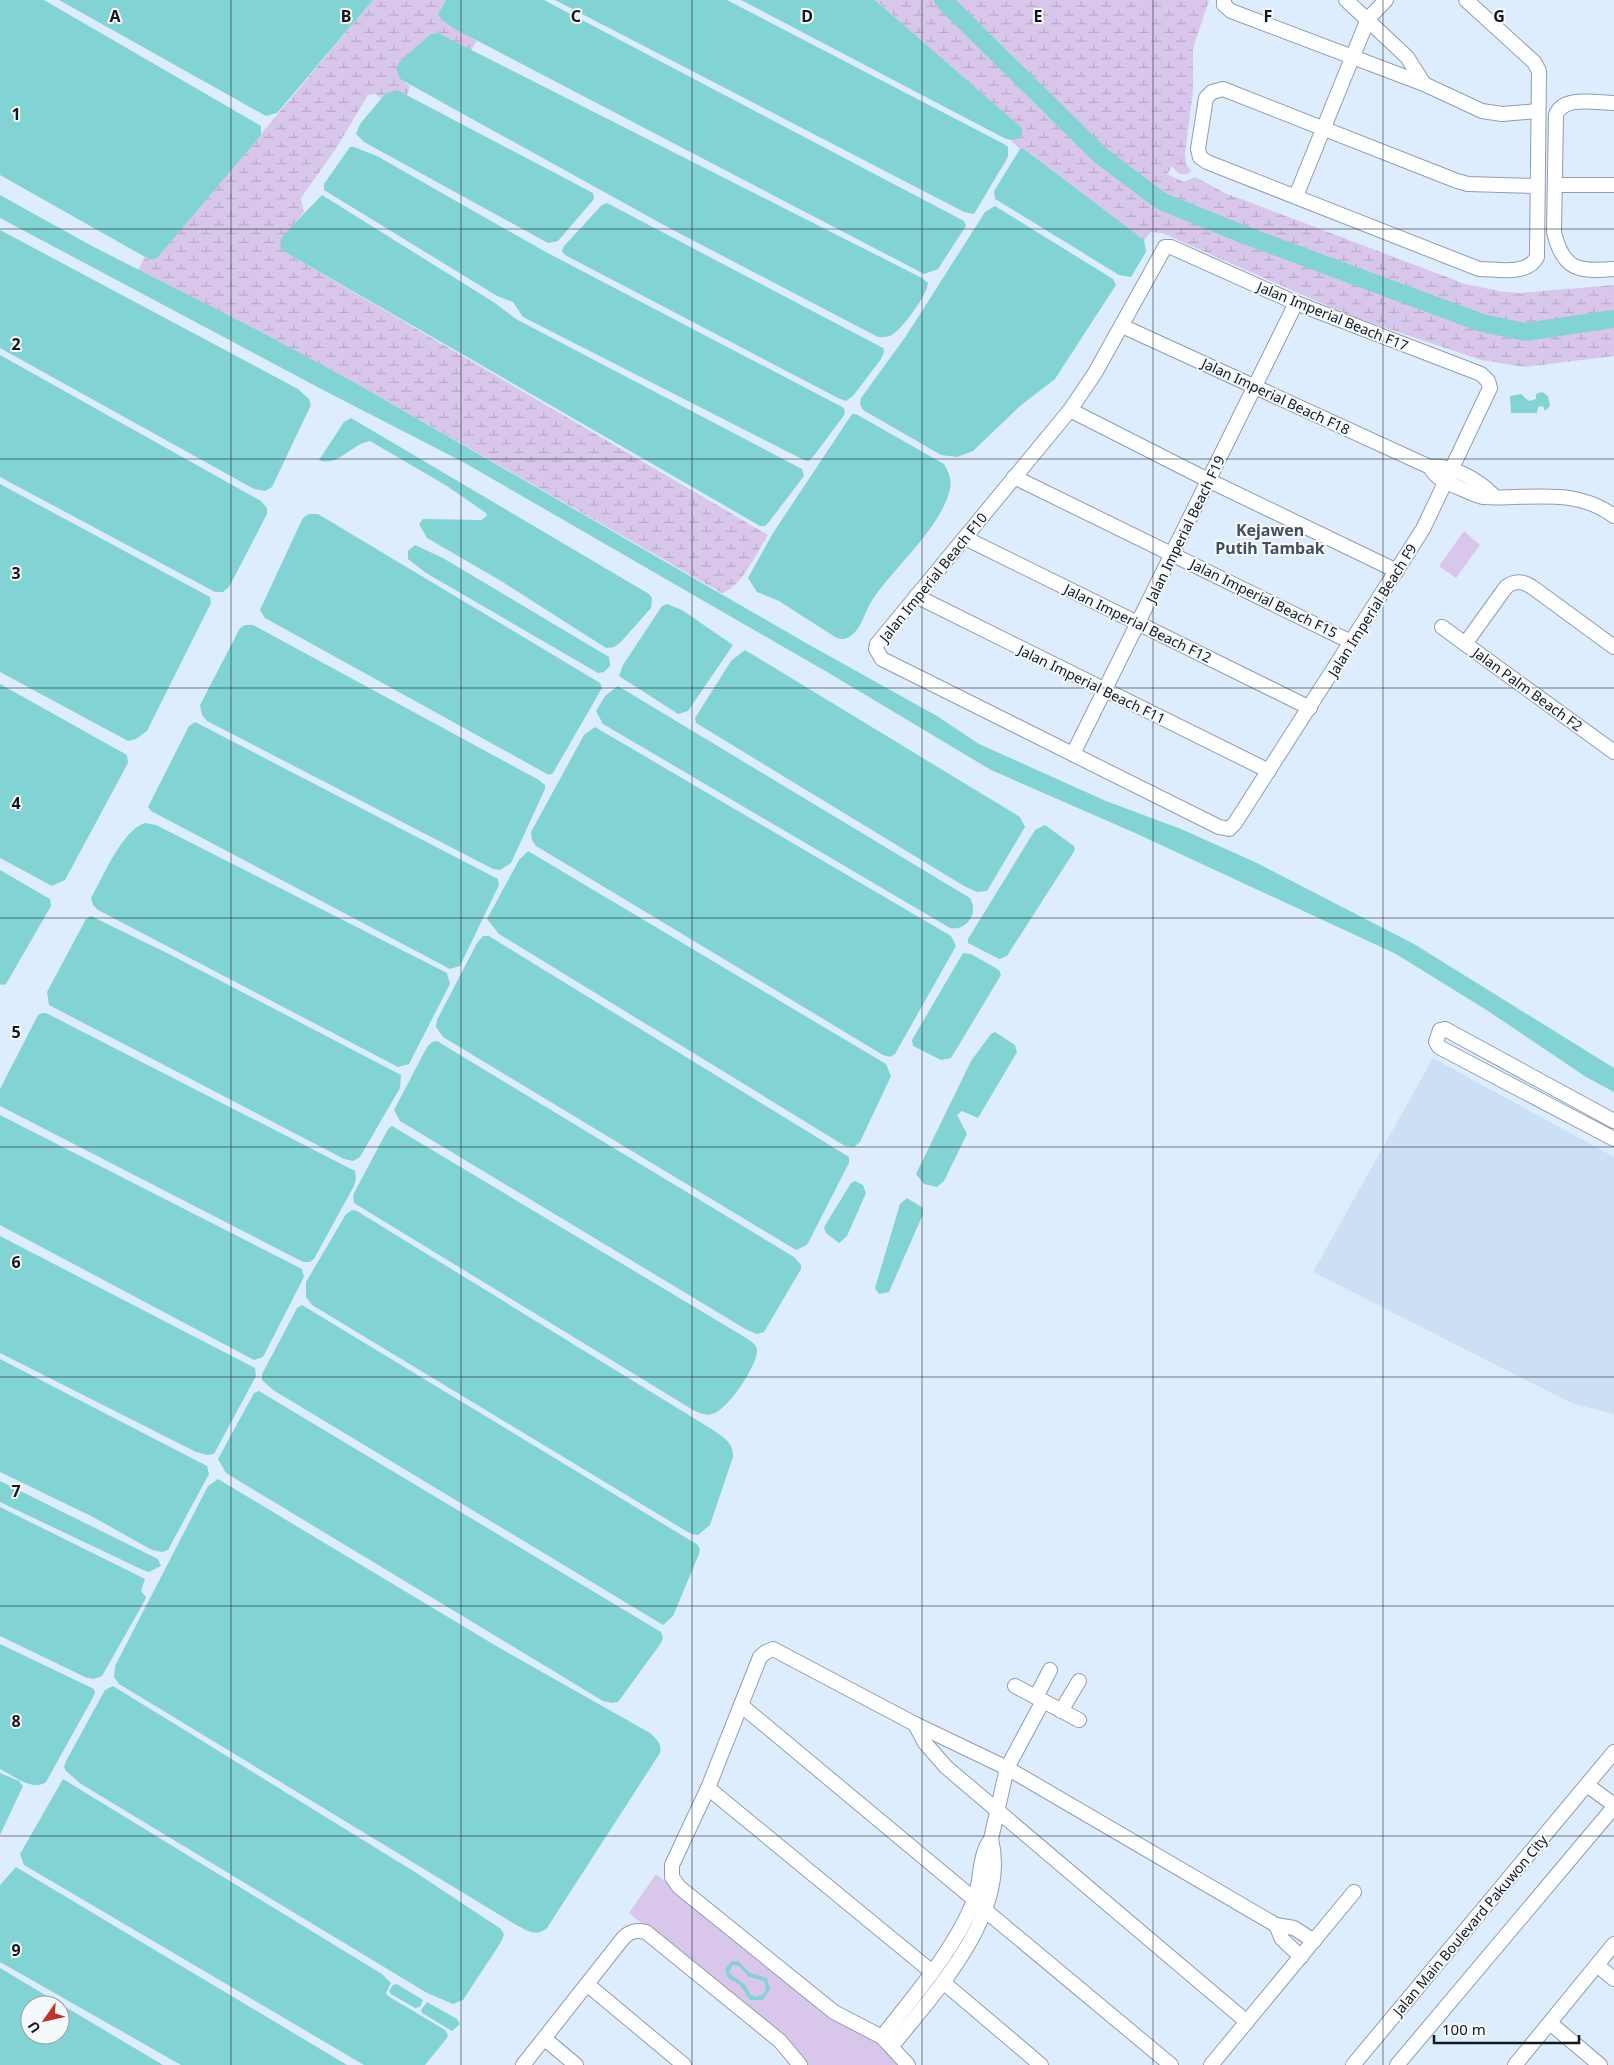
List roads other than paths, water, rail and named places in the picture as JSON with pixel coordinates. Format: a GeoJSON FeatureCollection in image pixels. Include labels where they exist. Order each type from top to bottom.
{"type":"FeatureCollection","features":[{"type":"Feature","properties":{"kind":"street"},"geometry":{"type":"LineString","coordinates":[[1224,0],[1224,5],[1231,12],[1352,59],[1424,84],[1482,111],[1502,114],[1538,112]]}},
{"type":"Feature","properties":{"kind":"street"},"geometry":{"type":"LineString","coordinates":[[1346,0],[1407,57],[1424,84]]}},
{"type":"Feature","properties":{"kind":"street"},"geometry":{"type":"LineString","coordinates":[[1296,196],[1368,20],[1386,0]]}},
{"type":"Feature","properties":{"kind":"street"},"geometry":{"type":"LineString","coordinates":[[1466,0],[1537,66],[1538,112],[1537,257],[1533,265],[1523,270],[1479,269],[1207,162],[1200,157],[1198,149],[1206,98],[1212,92],[1222,89],[1468,184],[1537,186]]}},
{"type":"Feature","properties":{"kind":"street"},"geometry":{"type":"LineString","coordinates":[[1614,103],[1571,103],[1564,104],[1559,108],[1556,115],[1554,232],[1558,248],[1564,258],[1574,266],[1588,272],[1614,269]]}},
{"type":"Feature","properties":{"kind":"street"},"geometry":{"type":"LineString","coordinates":[[1555,185],[1614,185]]}},
{"type":"Feature","properties":{"kind":"street","name":"Jalan Imperial Beach F10"},"geometry":{"type":"LineString","coordinates":[[1171,247],[1165,247],[1161,253],[1095,373],[1070,410],[877,644],[876,653],[878,656],[1219,827],[1229,829],[1235,823]]}},
{"type":"Feature","properties":{"kind":"street","name":"Jalan Imperial Beach F17"},"geometry":{"type":"LineString","coordinates":[[1171,247],[1296,303],[1481,374],[1488,381],[1490,388]]}},
{"type":"Feature","properties":{"kind":"street","name":"Jalan Imperial Beach F19"},"geometry":{"type":"LineString","coordinates":[[1073,754],[1296,303]]}},
{"type":"Feature","properties":{"kind":"street","name":"Jalan Imperial Beach F18"},"geometry":{"type":"LineString","coordinates":[[1122,326],[1430,467],[1437,477],[1449,475],[1482,497],[1493,495],[1569,496],[1589,503],[1614,516]]}},
{"type":"Feature","properties":{"kind":"street","name":"Jalan Imperial Beach F9"},"geometry":{"type":"LineString","coordinates":[[1235,823],[1423,530],[1490,388]]}},
{"type":"Feature","properties":{"kind":"street"},"geometry":{"type":"LineString","coordinates":[[1070,410],[1208,480],[1397,571]]}},
{"type":"Feature","properties":{"kind":"street","name":"Jalan Imperial Beach F15"},"geometry":{"type":"LineString","coordinates":[[1014,477],[1351,642]]}},
{"type":"Feature","properties":{"kind":"street","name":"Jalan Imperial Beach F12"},"geometry":{"type":"LineString","coordinates":[[965,538],[1310,708]]}},
{"type":"Feature","properties":{"kind":"street"},"geometry":{"type":"LineString","coordinates":[[1465,644],[1506,587],[1511,583],[1524,582],[1614,647]]}},
{"type":"Feature","properties":{"kind":"street","name":"Jalan Imperial Beach F11"},"geometry":{"type":"LineString","coordinates":[[916,596],[1269,771]]}},
{"type":"Feature","properties":{"kind":"street","name":"Jalan Palm Beach F2"},"geometry":{"type":"LineString","coordinates":[[1442,627],[1614,752]]}},
{"type":"Feature","properties":{"kind":"street"},"geometry":{"type":"LineString","coordinates":[[1599,1131],[1610,1119],[1445,1029],[1440,1030],[1436,1042],[1439,1047],[1614,1139]]}},
{"type":"Feature","properties":{"kind":"street"},"geometry":{"type":"LineString","coordinates":[[908,2065],[887,2041],[834,2012],[674,1882],[671,1874],[672,1865],[708,1788],[760,1657],[773,1649],[915,1724],[1007,1768],[1276,1925],[1294,1928],[1314,1941]]}},
{"type":"Feature","properties":{"kind":"street"},"geometry":{"type":"LineString","coordinates":[[887,2041],[957,1935],[974,1900],[982,1869],[984,1848],[991,1839],[1007,1768],[1039,1699],[1050,1670]]}},
{"type":"Feature","properties":{"kind":"street"},"geometry":{"type":"LineString","coordinates":[[1061,1711],[1079,1681]]}},
{"type":"Feature","properties":{"kind":"street"},"geometry":{"type":"LineString","coordinates":[[1015,1686],[1079,1720]]}},
{"type":"Feature","properties":{"kind":"street"},"geometry":{"type":"LineString","coordinates":[[742,1706],[974,1900]]}},
{"type":"Feature","properties":{"kind":"street"},"geometry":{"type":"LineString","coordinates":[[915,1724],[921,1737],[936,1758],[997,1812],[1247,2022]]}},
{"type":"Feature","properties":{"kind":"street","name":"Jalan Main Boulevard Pakuwon City"},"geometry":{"type":"LineString","coordinates":[[1352,2065],[1614,1752]]}},
{"type":"Feature","properties":{"kind":"street"},"geometry":{"type":"LineString","coordinates":[[1397,2065],[1614,1806],[1587,1785]]}},
{"type":"Feature","properties":{"kind":"street"},"geometry":{"type":"LineString","coordinates":[[708,1788],[932,1972]]}},
{"type":"Feature","properties":{"kind":"street"},"geometry":{"type":"LineString","coordinates":[[887,2041],[943,1982],[969,1945],[986,1911],[994,1868],[994,1852],[991,1839]]}},
{"type":"Feature","properties":{"kind":"street"},"geometry":{"type":"LineString","coordinates":[[1211,2065],[1354,1892]]}},
{"type":"Feature","properties":{"kind":"street"},"geometry":{"type":"LineString","coordinates":[[986,1911],[1171,2065]]}},
{"type":"Feature","properties":{"kind":"street"},"geometry":{"type":"LineString","coordinates":[[1276,1925],[1282,1939],[1301,1957]]}},
{"type":"Feature","properties":{"kind":"street"},"geometry":{"type":"LineString","coordinates":[[523,2065],[624,1937],[634,1931],[646,1932],[780,2041],[800,2065]]}},
{"type":"Feature","properties":{"kind":"street"},"geometry":{"type":"LineString","coordinates":[[1514,2065],[1614,1944]]}},
{"type":"Feature","properties":{"kind":"street"},"geometry":{"type":"LineString","coordinates":[[1597,1965],[1614,1980]]}},
{"type":"Feature","properties":{"kind":"street"},"geometry":{"type":"LineString","coordinates":[[943,1982],[1041,2065]]}},
{"type":"Feature","properties":{"kind":"street"},"geometry":{"type":"LineString","coordinates":[[588,1985],[684,2065]]}},
{"type":"Feature","properties":{"kind":"street"},"geometry":{"type":"LineString","coordinates":[[1550,2023],[1600,2065]]}},
{"type":"Feature","properties":{"kind":"street"},"geometry":{"type":"LineString","coordinates":[[545,2039],[576,2065]]}},
{"type":"Feature","properties":{"kind":"waterway"},"geometry":{"type":"LineString","coordinates":[[943,0],[1100,155],[1161,201],[1242,234],[1482,323],[1525,332],[1614,319]]}},
{"type":"Feature","properties":{"kind":"district","name":"Kejawen Putih Tambak"},"geometry":{"type":"Point","coordinates":[1270,539]}}]}
